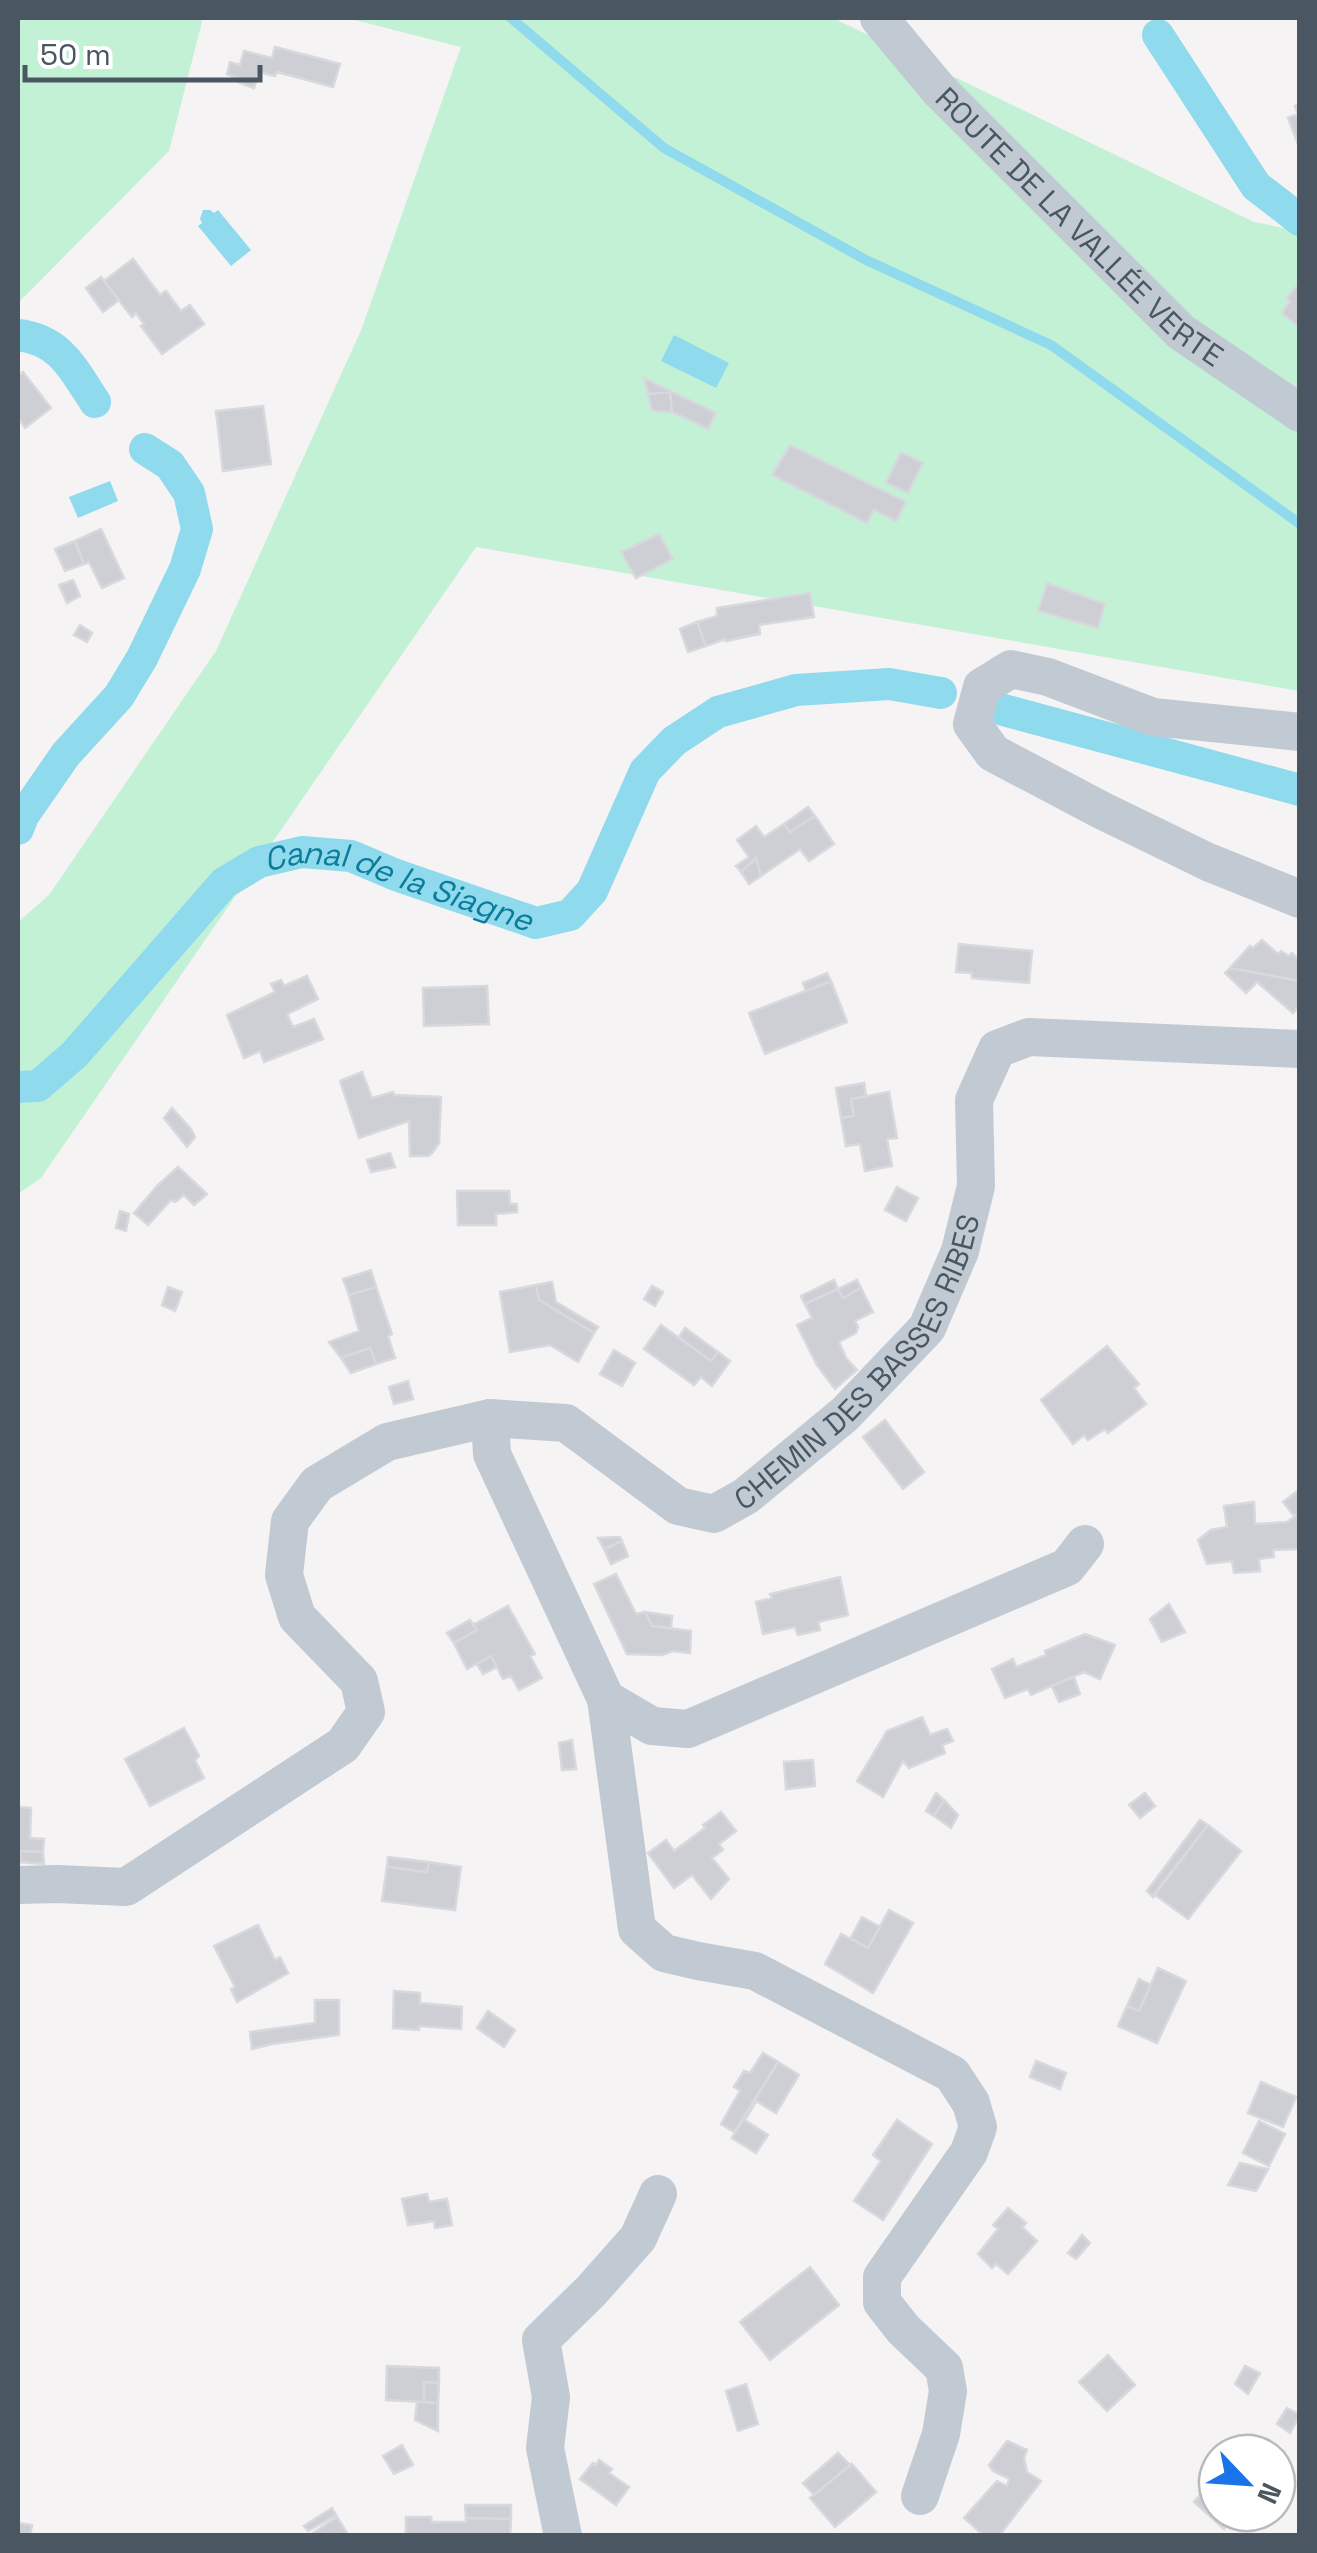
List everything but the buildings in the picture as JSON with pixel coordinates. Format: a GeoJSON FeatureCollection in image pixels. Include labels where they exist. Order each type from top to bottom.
{"type":"FeatureCollection","features":[{"type":"Feature","properties":{"kind":"street","name":"ROUTE DE LA VALLÉE VERTE"},"geometry":{"type":"LineString","coordinates":[[879,18],[939,90],[1180,332],[1300,413]]}},
{"type":"Feature","properties":{"kind":"street"},"geometry":{"type":"LineString","coordinates":[[1300,732],[1152,718],[1011,668],[982,687],[972,724],[994,753],[1208,862],[1300,899]]}},
{"type":"Feature","properties":{"kind":"street","name":"CHEMIN DES BASSES RIBES"},"geometry":{"type":"LineString","coordinates":[[18,1885],[126,1887],[343,1745],[366,1712],[359,1681],[297,1618],[284,1575],[290,1520],[317,1484],[387,1442],[490,1418],[566,1423],[678,1506],[714,1514],[746,1496],[844,1414],[927,1328],[960,1251],[976,1186],[974,1100],[997,1049],[1028,1037],[1300,1049]]}},
{"type":"Feature","properties":{"kind":"street"},"geometry":{"type":"LineString","coordinates":[[490,1418],[492,1454],[606,1699],[638,1928],[664,1953],[754,1970],[952,2074],[971,2102],[978,2127],[969,2152],[882,2277],[882,2302],[903,2329],[944,2368],[948,2391],[941,2434],[920,2496]]}},
{"type":"Feature","properties":{"kind":"street"},"geometry":{"type":"LineString","coordinates":[[606,1699],[652,1726],[688,1730],[1068,1566],[1086,1544]]}},
{"type":"Feature","properties":{"kind":"street"},"geometry":{"type":"LineString","coordinates":[[563,2536],[546,2448],[551,2397],[541,2340],[638,2238],[658,2194]]}},
{"type":"Feature","properties":{"kind":"green space"},"geometry":{"type":"Polygon","coordinates":[[[18,18],[203,18],[169,151],[18,303],[18,18]]]}},
{"type":"Feature","properties":{"kind":"green space"},"geometry":{"type":"Polygon","coordinates":[[[347,18],[833,18],[1254,222],[1299,231],[1299,691],[476,547],[41,1178],[18,1194],[18,922],[49,895],[216,651],[362,328],[461,47],[347,18]]]}},
{"type":"Feature","properties":{"kind":"water"},"geometry":{"type":"Polygon","coordinates":[[[203,210],[218,210],[251,250],[231,266],[198,226],[203,210]]]}},
{"type":"Feature","properties":{"kind":"water"},"geometry":{"type":"Polygon","coordinates":[[[674,335],[729,363],[716,388],[661,361],[674,335]]]}},
{"type":"Feature","properties":{"kind":"water"},"geometry":{"type":"Polygon","coordinates":[[[110,481],[118,501],[78,518],[69,497],[110,481]]]}},
{"type":"Feature","properties":{"kind":"waterway"},"geometry":{"type":"LineString","coordinates":[[511,18],[664,148],[866,260],[1051,345],[1300,524]]}},
{"type":"Feature","properties":{"kind":"waterway","name":"Canal de la Siagne"},"geometry":{"type":"LineString","coordinates":[[1158,35],[1256,186],[1300,220]]}},
{"type":"Feature","properties":{"kind":"waterway","name":"Canal de la Siagne"},"geometry":{"type":"LineString","coordinates":[[18,335],[55,350],[95,402]]}},
{"type":"Feature","properties":{"kind":"waterway","name":"Canal de la Siagne"},"geometry":{"type":"LineString","coordinates":[[18,829],[66,754],[119,696],[185,569],[197,529],[189,493],[170,465],[145,449]]}},
{"type":"Feature","properties":{"kind":"waterway","name":"Canal de la Siagne"},"geometry":{"type":"LineString","coordinates":[[18,1087],[38,1086],[75,1054],[224,883],[259,862],[302,852],[351,856],[536,923],[570,915],[592,891],[645,771],[674,741],[718,712],[796,690],[889,684],[941,693]]}},
{"type":"Feature","properties":{"kind":"waterway","name":"Canal de la Siagne"},"geometry":{"type":"LineString","coordinates":[[996,708],[1300,790]]}}]}
